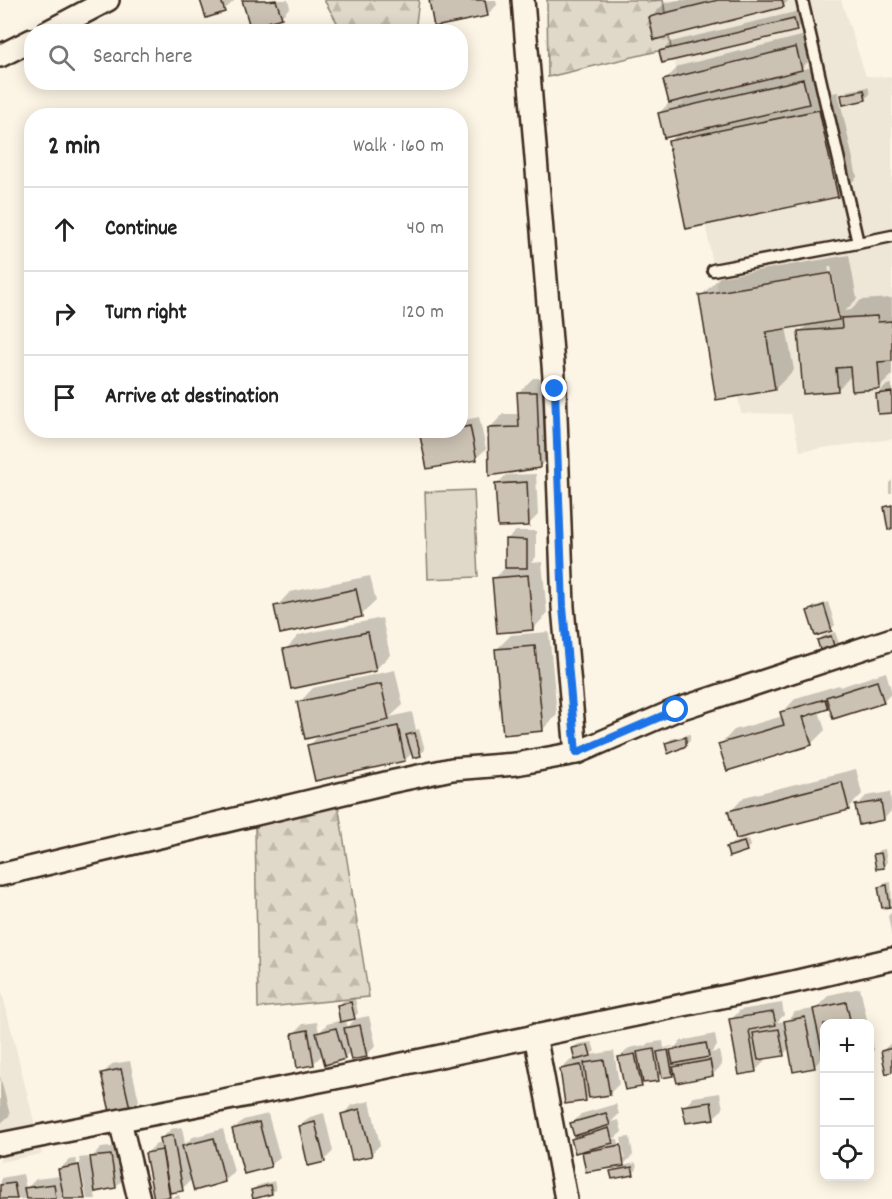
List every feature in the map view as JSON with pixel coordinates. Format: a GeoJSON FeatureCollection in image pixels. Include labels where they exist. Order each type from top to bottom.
{"type":"FeatureCollection","features":[{"type":"Feature","properties":{"kind":"street"},"geometry":{"type":"LineString","coordinates":[[62,24],[108,0]]}},
{"type":"Feature","properties":{"kind":"street"},"geometry":{"type":"LineString","coordinates":[[523,0],[555,389],[563,607],[576,753]]}},
{"type":"Feature","properties":{"kind":"street"},"geometry":{"type":"LineString","coordinates":[[0,56],[24,44]]}},
{"type":"Feature","properties":{"kind":"street"},"geometry":{"type":"LineString","coordinates":[[0,875],[390,782],[452,769],[516,764],[576,753],[676,710],[892,639]]}},
{"type":"Feature","properties":{"kind":"street"},"geometry":{"type":"LineString","coordinates":[[0,1144],[345,1076],[892,959]]}},
{"type":"Feature","properties":{"kind":"street"},"geometry":{"type":"LineString","coordinates":[[535,1035],[566,1199]]}},
{"type":"Feature","properties":{"kind":"street"},"geometry":{"type":"LineString","coordinates":[[120,1121],[139,1199]]}},
{"type":"Feature","properties":{"kind":"lane"},"geometry":{"type":"LineString","coordinates":[[802,0],[858,243]]}},
{"type":"Feature","properties":{"kind":"lane"},"geometry":{"type":"LineString","coordinates":[[713,270],[892,236]]}},
{"type":"Feature","properties":{"kind":"shaded area"},"geometry":{"type":"Polygon","coordinates":[[[663,0],[841,0],[866,76],[892,77],[892,439],[800,451],[791,414],[741,413],[663,0]]]}},
{"type":"Feature","properties":{"kind":"shaded area"},"geometry":{"type":"Polygon","coordinates":[[[0,984],[42,1154],[0,1162],[0,984]]]}},
{"type":"Feature","properties":{"kind":"green space"},"geometry":{"type":"Polygon","coordinates":[[[324,0],[419,0],[416,24],[338,24],[324,0]]]}},
{"type":"Feature","properties":{"kind":"green space"},"geometry":{"type":"Polygon","coordinates":[[[547,0],[663,0],[671,48],[548,77],[547,0]]]}},
{"type":"Feature","properties":{"kind":"green space"},"geometry":{"type":"Polygon","coordinates":[[[474,490],[478,577],[428,579],[425,492],[474,490]]]}},
{"type":"Feature","properties":{"kind":"green space"},"geometry":{"type":"Polygon","coordinates":[[[338,804],[369,997],[258,1008],[255,828],[292,806],[338,804]]]}},
{"type":"Feature","properties":{"kind":"building"},"geometry":{"type":"Polygon","coordinates":[[[200,0],[221,0],[225,12],[206,18],[200,0]]]}},
{"type":"Feature","properties":{"kind":"building"},"geometry":{"type":"Polygon","coordinates":[[[242,0],[276,0],[282,18],[261,24],[249,24],[242,0]]]}},
{"type":"Feature","properties":{"kind":"building"},"geometry":{"type":"Polygon","coordinates":[[[429,0],[485,0],[488,16],[449,24],[433,24],[429,0]]]}},
{"type":"Feature","properties":{"kind":"building"},"geometry":{"type":"Polygon","coordinates":[[[718,0],[782,0],[784,7],[654,40],[649,17],[718,0]]]}},
{"type":"Feature","properties":{"kind":"building"},"geometry":{"type":"Polygon","coordinates":[[[794,19],[797,31],[662,63],[659,51],[794,19]]]}},
{"type":"Feature","properties":{"kind":"building"},"geometry":{"type":"Polygon","coordinates":[[[796,47],[802,70],[669,103],[663,80],[796,47]]]}},
{"type":"Feature","properties":{"kind":"building"},"geometry":{"type":"Polygon","coordinates":[[[803,79],[809,104],[664,138],[658,113],[803,79]]]}},
{"type":"Feature","properties":{"kind":"building"},"geometry":{"type":"Polygon","coordinates":[[[864,90],[866,100],[843,105],[841,95],[864,90]]]}},
{"type":"Feature","properties":{"kind":"building"},"geometry":{"type":"Polygon","coordinates":[[[819,110],[838,197],[686,229],[668,141],[819,110]]]}},
{"type":"Feature","properties":{"kind":"building"},"geometry":{"type":"Polygon","coordinates":[[[831,273],[839,320],[766,332],[775,390],[716,400],[699,295],[831,273]]]}},
{"type":"Feature","properties":{"kind":"building"},"geometry":{"type":"Polygon","coordinates":[[[877,316],[878,322],[892,321],[892,361],[878,362],[880,389],[852,391],[850,367],[836,368],[838,391],[803,394],[798,331],[842,328],[841,318],[877,316]]]}},
{"type":"Feature","properties":{"kind":"building"},"geometry":{"type":"Polygon","coordinates":[[[517,392],[537,392],[540,468],[489,476],[488,428],[519,427],[517,392]]]}},
{"type":"Feature","properties":{"kind":"building"},"geometry":{"type":"Polygon","coordinates":[[[892,392],[892,413],[878,414],[876,394],[892,392]]]}},
{"type":"Feature","properties":{"kind":"building"},"geometry":{"type":"Polygon","coordinates":[[[468,426],[470,426],[477,460],[427,469],[420,438],[468,438],[468,426]]]}},
{"type":"Feature","properties":{"kind":"building"},"geometry":{"type":"Polygon","coordinates":[[[527,482],[529,526],[498,527],[495,484],[527,482]]]}},
{"type":"Feature","properties":{"kind":"building"},"geometry":{"type":"Polygon","coordinates":[[[892,505],[892,529],[888,530],[884,507],[892,505]]]}},
{"type":"Feature","properties":{"kind":"building"},"geometry":{"type":"Polygon","coordinates":[[[505,539],[527,540],[527,568],[505,568],[505,539]]]}},
{"type":"Feature","properties":{"kind":"building"},"geometry":{"type":"Polygon","coordinates":[[[528,575],[533,630],[497,633],[492,578],[528,575]]]}},
{"type":"Feature","properties":{"kind":"building"},"geometry":{"type":"Polygon","coordinates":[[[356,589],[362,617],[280,634],[274,606],[356,589]]]}},
{"type":"Feature","properties":{"kind":"building"},"geometry":{"type":"Polygon","coordinates":[[[824,605],[832,631],[815,636],[807,611],[824,605]]]}},
{"type":"Feature","properties":{"kind":"building"},"geometry":{"type":"Polygon","coordinates":[[[368,632],[376,671],[291,689],[283,649],[368,632]]]}},
{"type":"Feature","properties":{"kind":"building"},"geometry":{"type":"Polygon","coordinates":[[[831,636],[835,649],[821,653],[817,640],[831,636]]]}},
{"type":"Feature","properties":{"kind":"building"},"geometry":{"type":"Polygon","coordinates":[[[535,646],[543,731],[503,735],[495,649],[535,646]]]}},
{"type":"Feature","properties":{"kind":"building"},"geometry":{"type":"Polygon","coordinates":[[[877,681],[884,703],[833,719],[826,697],[877,681]]]}},
{"type":"Feature","properties":{"kind":"building"},"geometry":{"type":"Polygon","coordinates":[[[381,684],[389,720],[305,739],[297,702],[381,684]]]}},
{"type":"Feature","properties":{"kind":"building"},"geometry":{"type":"Polygon","coordinates":[[[825,699],[828,709],[803,717],[812,745],[727,771],[718,744],[784,725],[780,712],[825,699]]]}},
{"type":"Feature","properties":{"kind":"building"},"geometry":{"type":"Polygon","coordinates":[[[398,726],[405,761],[315,781],[307,745],[398,726]]]}},
{"type":"Feature","properties":{"kind":"building"},"geometry":{"type":"Polygon","coordinates":[[[415,733],[421,756],[413,758],[406,735],[415,733]]]}},
{"type":"Feature","properties":{"kind":"building"},"geometry":{"type":"Polygon","coordinates":[[[686,737],[686,746],[668,754],[665,743],[686,737]]]}},
{"type":"Feature","properties":{"kind":"building"},"geometry":{"type":"Polygon","coordinates":[[[842,782],[849,810],[736,839],[728,811],[842,782]]]}},
{"type":"Feature","properties":{"kind":"building"},"geometry":{"type":"Polygon","coordinates":[[[881,801],[884,820],[859,825],[855,805],[881,801]]]}},
{"type":"Feature","properties":{"kind":"building"},"geometry":{"type":"Polygon","coordinates":[[[744,842],[747,851],[729,857],[726,847],[744,842]]]}},
{"type":"Feature","properties":{"kind":"building"},"geometry":{"type":"Polygon","coordinates":[[[881,853],[884,868],[876,869],[873,854],[881,853]]]}},
{"type":"Feature","properties":{"kind":"building"},"geometry":{"type":"Polygon","coordinates":[[[887,885],[890,907],[882,908],[878,887],[887,885]]]}},
{"type":"Feature","properties":{"kind":"building"},"geometry":{"type":"Polygon","coordinates":[[[351,1002],[355,1019],[340,1022],[337,1005],[351,1002]]]}},
{"type":"Feature","properties":{"kind":"building"},"geometry":{"type":"Polygon","coordinates":[[[846,1002],[850,1019],[820,1019],[820,1041],[813,1009],[846,1002]]]}},
{"type":"Feature","properties":{"kind":"building"},"geometry":{"type":"Polygon","coordinates":[[[773,1012],[776,1025],[749,1030],[756,1072],[739,1075],[729,1019],[773,1012]]]}},
{"type":"Feature","properties":{"kind":"building"},"geometry":{"type":"Polygon","coordinates":[[[805,1017],[815,1068],[793,1072],[784,1021],[805,1017]]]}},
{"type":"Feature","properties":{"kind":"building"},"geometry":{"type":"Polygon","coordinates":[[[360,1025],[367,1057],[351,1060],[344,1028],[360,1025]]]}},
{"type":"Feature","properties":{"kind":"building"},"geometry":{"type":"Polygon","coordinates":[[[336,1028],[345,1059],[325,1065],[316,1033],[336,1028]]]}},
{"type":"Feature","properties":{"kind":"building"},"geometry":{"type":"Polygon","coordinates":[[[779,1029],[784,1056],[758,1060],[753,1033],[779,1029]]]}},
{"type":"Feature","properties":{"kind":"building"},"geometry":{"type":"Polygon","coordinates":[[[308,1030],[314,1065],[297,1068],[292,1033],[308,1030]]]}},
{"type":"Feature","properties":{"kind":"building"},"geometry":{"type":"Polygon","coordinates":[[[706,1043],[709,1057],[673,1064],[670,1050],[706,1043]]]}},
{"type":"Feature","properties":{"kind":"building"},"geometry":{"type":"Polygon","coordinates":[[[588,1045],[591,1056],[575,1060],[572,1048],[588,1045]]]}},
{"type":"Feature","properties":{"kind":"building"},"geometry":{"type":"Polygon","coordinates":[[[892,1048],[892,1072],[886,1074],[881,1051],[892,1048]]]}},
{"type":"Feature","properties":{"kind":"building"},"geometry":{"type":"Polygon","coordinates":[[[654,1049],[659,1081],[643,1083],[637,1052],[654,1049]]]}},
{"type":"Feature","properties":{"kind":"building"},"geometry":{"type":"Polygon","coordinates":[[[668,1050],[673,1076],[662,1078],[657,1052],[668,1050]]]}},
{"type":"Feature","properties":{"kind":"building"},"geometry":{"type":"Polygon","coordinates":[[[635,1054],[642,1087],[625,1090],[618,1057],[635,1054]]]}},
{"type":"Feature","properties":{"kind":"building"},"geometry":{"type":"Polygon","coordinates":[[[604,1060],[610,1095],[589,1098],[584,1063],[604,1060]]]}},
{"type":"Feature","properties":{"kind":"building"},"geometry":{"type":"Polygon","coordinates":[[[710,1060],[713,1076],[677,1083],[673,1067],[710,1060]]]}},
{"type":"Feature","properties":{"kind":"building"},"geometry":{"type":"Polygon","coordinates":[[[581,1065],[586,1101],[565,1104],[560,1069],[581,1065]]]}},
{"type":"Feature","properties":{"kind":"building"},"geometry":{"type":"Polygon","coordinates":[[[121,1069],[131,1112],[111,1116],[101,1073],[121,1069]]]}},
{"type":"Feature","properties":{"kind":"building"},"geometry":{"type":"Polygon","coordinates":[[[711,1102],[714,1119],[686,1123],[682,1106],[711,1102]]]}},
{"type":"Feature","properties":{"kind":"building"},"geometry":{"type":"Polygon","coordinates":[[[360,1109],[372,1156],[352,1160],[341,1114],[360,1109]]]}},
{"type":"Feature","properties":{"kind":"building"},"geometry":{"type":"Polygon","coordinates":[[[606,1113],[610,1125],[574,1136],[570,1123],[606,1113]]]}},
{"type":"Feature","properties":{"kind":"building"},"geometry":{"type":"Polygon","coordinates":[[[259,1122],[271,1167],[244,1174],[232,1129],[259,1122]]]}},
{"type":"Feature","properties":{"kind":"building"},"geometry":{"type":"Polygon","coordinates":[[[315,1122],[325,1162],[308,1166],[299,1126],[315,1122]]]}},
{"type":"Feature","properties":{"kind":"building"},"geometry":{"type":"Polygon","coordinates":[[[609,1128],[613,1143],[575,1153],[571,1139],[609,1128]]]}},
{"type":"Feature","properties":{"kind":"building"},"geometry":{"type":"Polygon","coordinates":[[[173,1135],[183,1191],[170,1193],[160,1138],[173,1135]]]}},
{"type":"Feature","properties":{"kind":"building"},"geometry":{"type":"Polygon","coordinates":[[[214,1138],[225,1182],[194,1191],[182,1146],[214,1138]]]}},
{"type":"Feature","properties":{"kind":"building"},"geometry":{"type":"Polygon","coordinates":[[[621,1145],[624,1166],[586,1172],[582,1152],[621,1145]]]}},
{"type":"Feature","properties":{"kind":"building"},"geometry":{"type":"Polygon","coordinates":[[[162,1150],[170,1197],[154,1199],[145,1153],[162,1150]]]}},
{"type":"Feature","properties":{"kind":"building"},"geometry":{"type":"Polygon","coordinates":[[[111,1155],[116,1188],[95,1192],[90,1157],[111,1155]]]}},
{"type":"Feature","properties":{"kind":"building"},"geometry":{"type":"Polygon","coordinates":[[[79,1165],[85,1199],[64,1199],[58,1169],[79,1165]]]}},
{"type":"Feature","properties":{"kind":"building"},"geometry":{"type":"Polygon","coordinates":[[[632,1167],[634,1175],[612,1179],[610,1171],[632,1167]]]}},
{"type":"Feature","properties":{"kind":"building"},"geometry":{"type":"Polygon","coordinates":[[[14,1183],[17,1199],[0,1199],[0,1185],[14,1183]]]}},
{"type":"Feature","properties":{"kind":"building"},"geometry":{"type":"Polygon","coordinates":[[[54,1184],[56,1199],[26,1199],[24,1188],[54,1184]]]}},
{"type":"Feature","properties":{"kind":"building"},"geometry":{"type":"Polygon","coordinates":[[[270,1185],[272,1194],[253,1199],[251,1190],[270,1185]]]}},
{"type":"Feature","properties":{"kind":"route"},"geometry":{"type":"LineString","coordinates":[[555,389],[563,607],[576,753],[676,710]]}}]}
